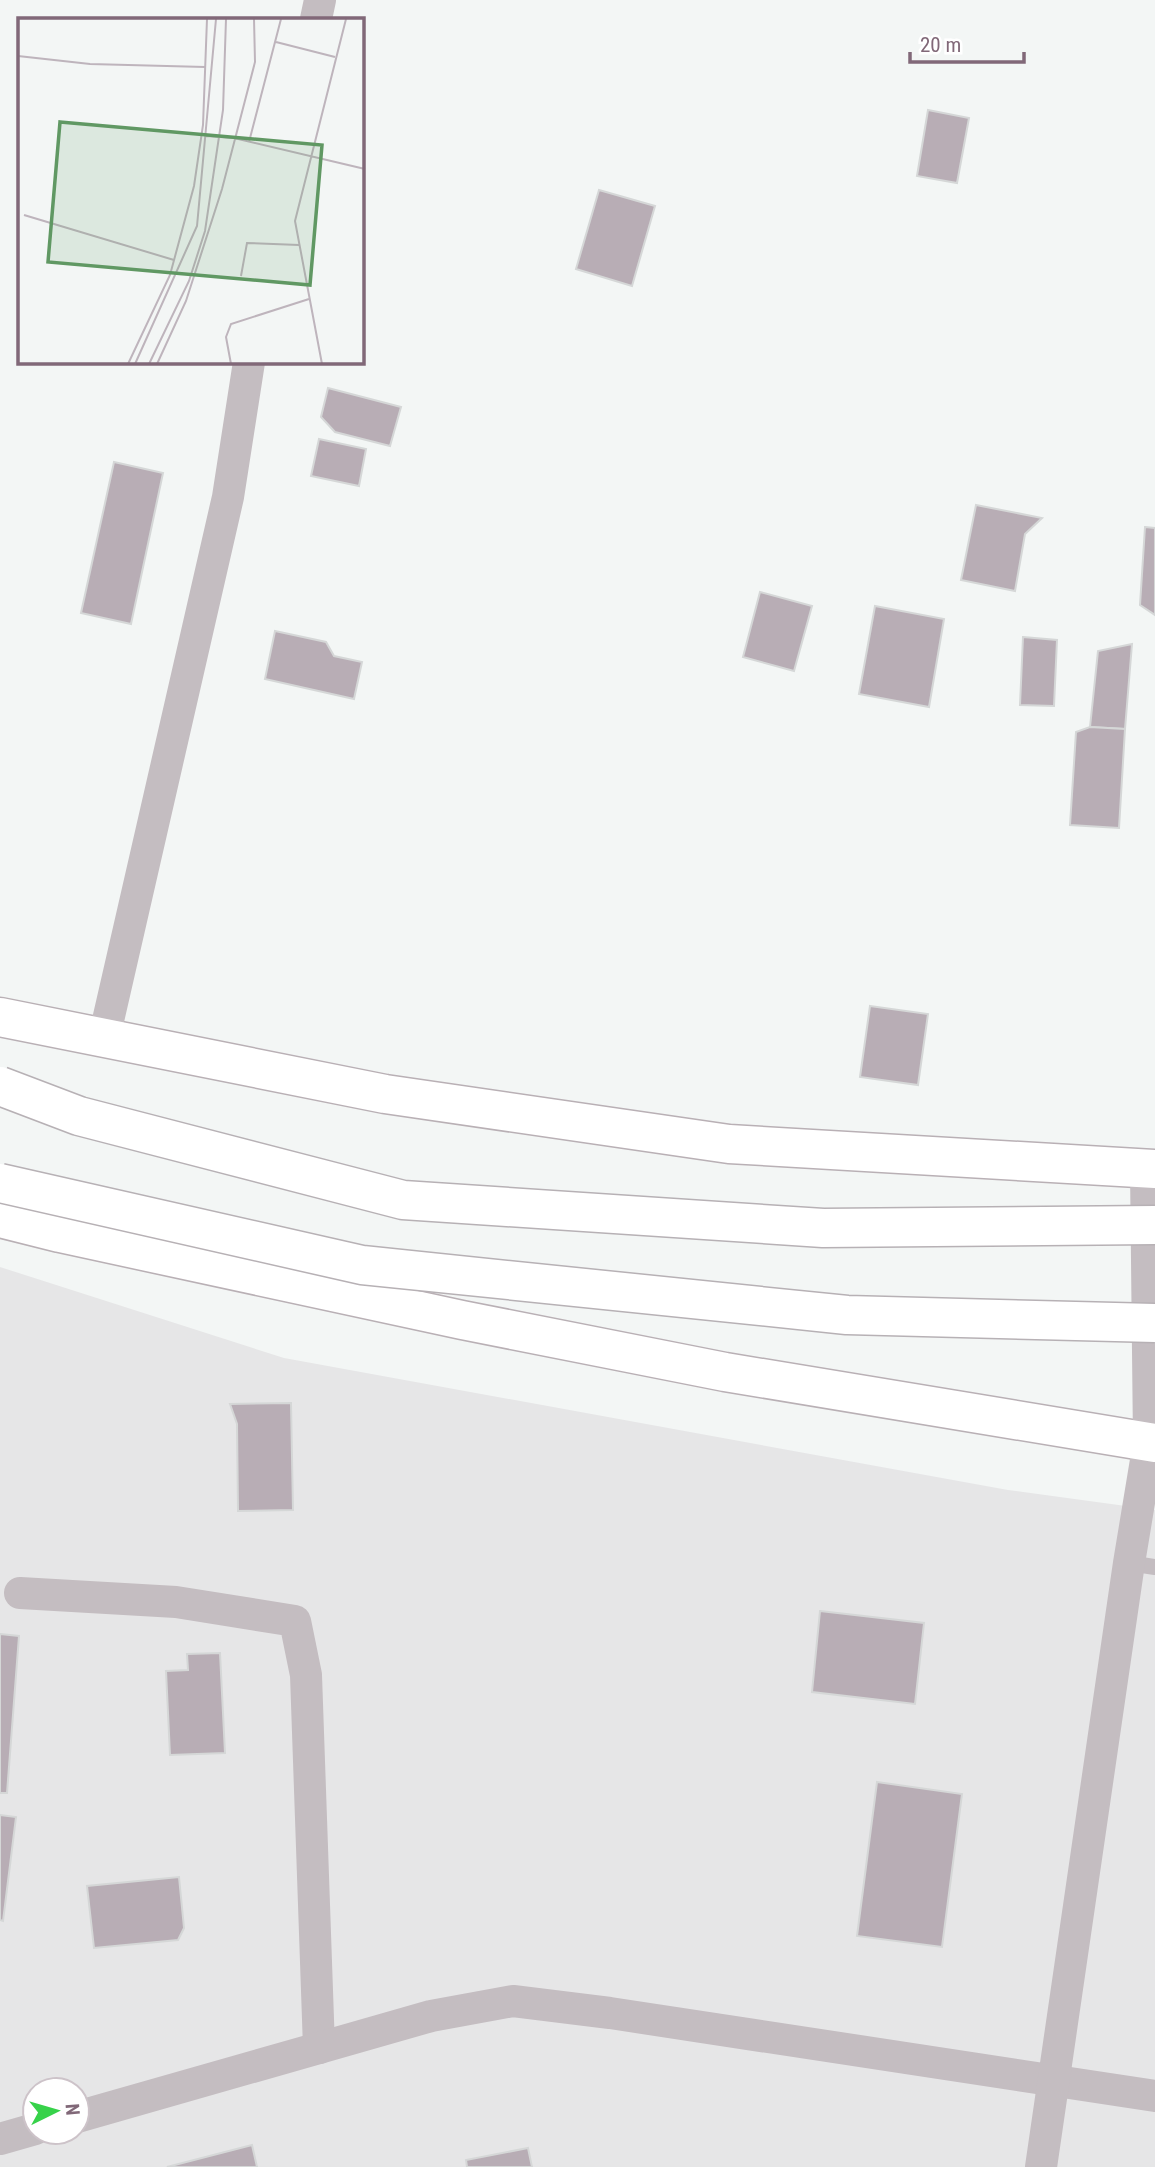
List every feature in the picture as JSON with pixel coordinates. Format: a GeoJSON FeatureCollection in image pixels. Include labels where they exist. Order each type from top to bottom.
{"type":"FeatureCollection","features":[{"type":"Feature","properties":{"kind":"main road"},"geometry":{"type":"LineString","coordinates":[[0,1017],[385,1094],[729,1144],[1150,1169]]}},
{"type":"Feature","properties":{"kind":"main road"},"geometry":{"type":"LineString","coordinates":[[0,1086],[79,1116],[403,1200],[823,1228],[1155,1225]]}},
{"type":"Feature","properties":{"kind":"main road"},"geometry":{"type":"LineString","coordinates":[[0,1183],[362,1265],[847,1315],[1155,1324]]}},
{"type":"Feature","properties":{"kind":"main road"},"geometry":{"type":"LineString","coordinates":[[0,1218],[462,1320],[725,1373],[1152,1442]]}},
{"type":"Feature","properties":{"kind":"street"},"geometry":{"type":"LineString","coordinates":[[317,18],[320,0]]}},
{"type":"Feature","properties":{"kind":"street"},"geometry":{"type":"LineString","coordinates":[[104,1038],[228,497],[249,364]]}},
{"type":"Feature","properties":{"kind":"street"},"geometry":{"type":"LineString","coordinates":[[1041,2167],[1053,2079],[1142,1565],[1152,1442],[1150,1169]]}},
{"type":"Feature","properties":{"kind":"street"},"geometry":{"type":"LineString","coordinates":[[20,1593],[176,1602],[295,1621],[306,1675],[319,2048]]}},
{"type":"Feature","properties":{"kind":"street"},"geometry":{"type":"LineString","coordinates":[[91,2113],[431,2016],[513,2001],[610,2012],[1155,2096]]}},
{"type":"Feature","properties":{"kind":"street"},"geometry":{"type":"LineString","coordinates":[[0,2139],[21,2133]]}},
{"type":"Feature","properties":{"kind":"shaded area"},"geometry":{"type":"Polygon","coordinates":[[[0,1267],[284,1358],[1008,1490],[1155,1510],[1155,2167],[0,2167],[0,1267]]]}},
{"type":"Feature","properties":{"kind":"building"},"geometry":{"type":"Polygon","coordinates":[[[928,110],[969,118],[957,183],[917,176],[928,110]]]}},
{"type":"Feature","properties":{"kind":"building"},"geometry":{"type":"Polygon","coordinates":[[[599,190],[655,206],[632,286],[576,269],[599,190]]]}},
{"type":"Feature","properties":{"kind":"building"},"geometry":{"type":"Polygon","coordinates":[[[328,388],[401,407],[390,446],[335,432],[321,417],[328,388]]]}},
{"type":"Feature","properties":{"kind":"building"},"geometry":{"type":"Polygon","coordinates":[[[319,439],[366,449],[359,486],[311,476],[319,439]]]}},
{"type":"Feature","properties":{"kind":"building"},"geometry":{"type":"Polygon","coordinates":[[[114,462],[163,473],[131,624],[81,613],[114,462]]]}},
{"type":"Feature","properties":{"kind":"building"},"geometry":{"type":"Polygon","coordinates":[[[976,505],[1042,518],[1025,534],[1015,591],[961,580],[976,505]]]}},
{"type":"Feature","properties":{"kind":"building"},"geometry":{"type":"Polygon","coordinates":[[[1145,527],[1155,528],[1155,615],[1140,605],[1145,527]]]}},
{"type":"Feature","properties":{"kind":"building"},"geometry":{"type":"Polygon","coordinates":[[[760,592],[812,606],[794,671],[743,657],[760,592]]]}},
{"type":"Feature","properties":{"kind":"building"},"geometry":{"type":"Polygon","coordinates":[[[875,606],[944,619],[929,707],[859,694],[875,606]]]}},
{"type":"Feature","properties":{"kind":"building"},"geometry":{"type":"Polygon","coordinates":[[[275,631],[326,642],[334,656],[362,662],[354,699],[265,679],[275,631]]]}},
{"type":"Feature","properties":{"kind":"building"},"geometry":{"type":"Polygon","coordinates":[[[1023,637],[1057,640],[1054,706],[1020,705],[1023,637]]]}},
{"type":"Feature","properties":{"kind":"building"},"geometry":{"type":"Polygon","coordinates":[[[1132,644],[1125,729],[1090,727],[1098,651],[1132,644]]]}},
{"type":"Feature","properties":{"kind":"building"},"geometry":{"type":"Polygon","coordinates":[[[1090,727],[1125,729],[1119,828],[1070,825],[1076,732],[1090,727]]]}},
{"type":"Feature","properties":{"kind":"building"},"geometry":{"type":"Polygon","coordinates":[[[870,1006],[928,1014],[918,1085],[860,1077],[870,1006]]]}},
{"type":"Feature","properties":{"kind":"building"},"geometry":{"type":"Polygon","coordinates":[[[291,1403],[293,1510],[238,1511],[237,1424],[230,1404],[291,1403]]]}},
{"type":"Feature","properties":{"kind":"building"},"geometry":{"type":"Polygon","coordinates":[[[820,1611],[924,1623],[915,1704],[812,1692],[820,1611]]]}},
{"type":"Feature","properties":{"kind":"building"},"geometry":{"type":"Polygon","coordinates":[[[0,1634],[19,1636],[7,1793],[0,1793],[0,1634]]]}},
{"type":"Feature","properties":{"kind":"building"},"geometry":{"type":"Polygon","coordinates":[[[220,1653],[225,1753],[170,1755],[166,1671],[188,1670],[187,1654],[220,1653]]]}},
{"type":"Feature","properties":{"kind":"building"},"geometry":{"type":"Polygon","coordinates":[[[877,1782],[962,1794],[942,1947],[857,1936],[877,1782]]]}},
{"type":"Feature","properties":{"kind":"building"},"geometry":{"type":"Polygon","coordinates":[[[0,1815],[16,1817],[3,1921],[0,1920],[0,1815]]]}},
{"type":"Feature","properties":{"kind":"building"},"geometry":{"type":"Polygon","coordinates":[[[179,1877],[184,1928],[178,1940],[94,1948],[87,1886],[179,1877]]]}},
{"type":"Feature","properties":{"kind":"building"},"geometry":{"type":"Polygon","coordinates":[[[252,2145],[257,2167],[167,2167],[252,2145]]]}},
{"type":"Feature","properties":{"kind":"building"},"geometry":{"type":"Polygon","coordinates":[[[528,2148],[532,2167],[467,2167],[466,2160],[528,2148]]]}}]}
